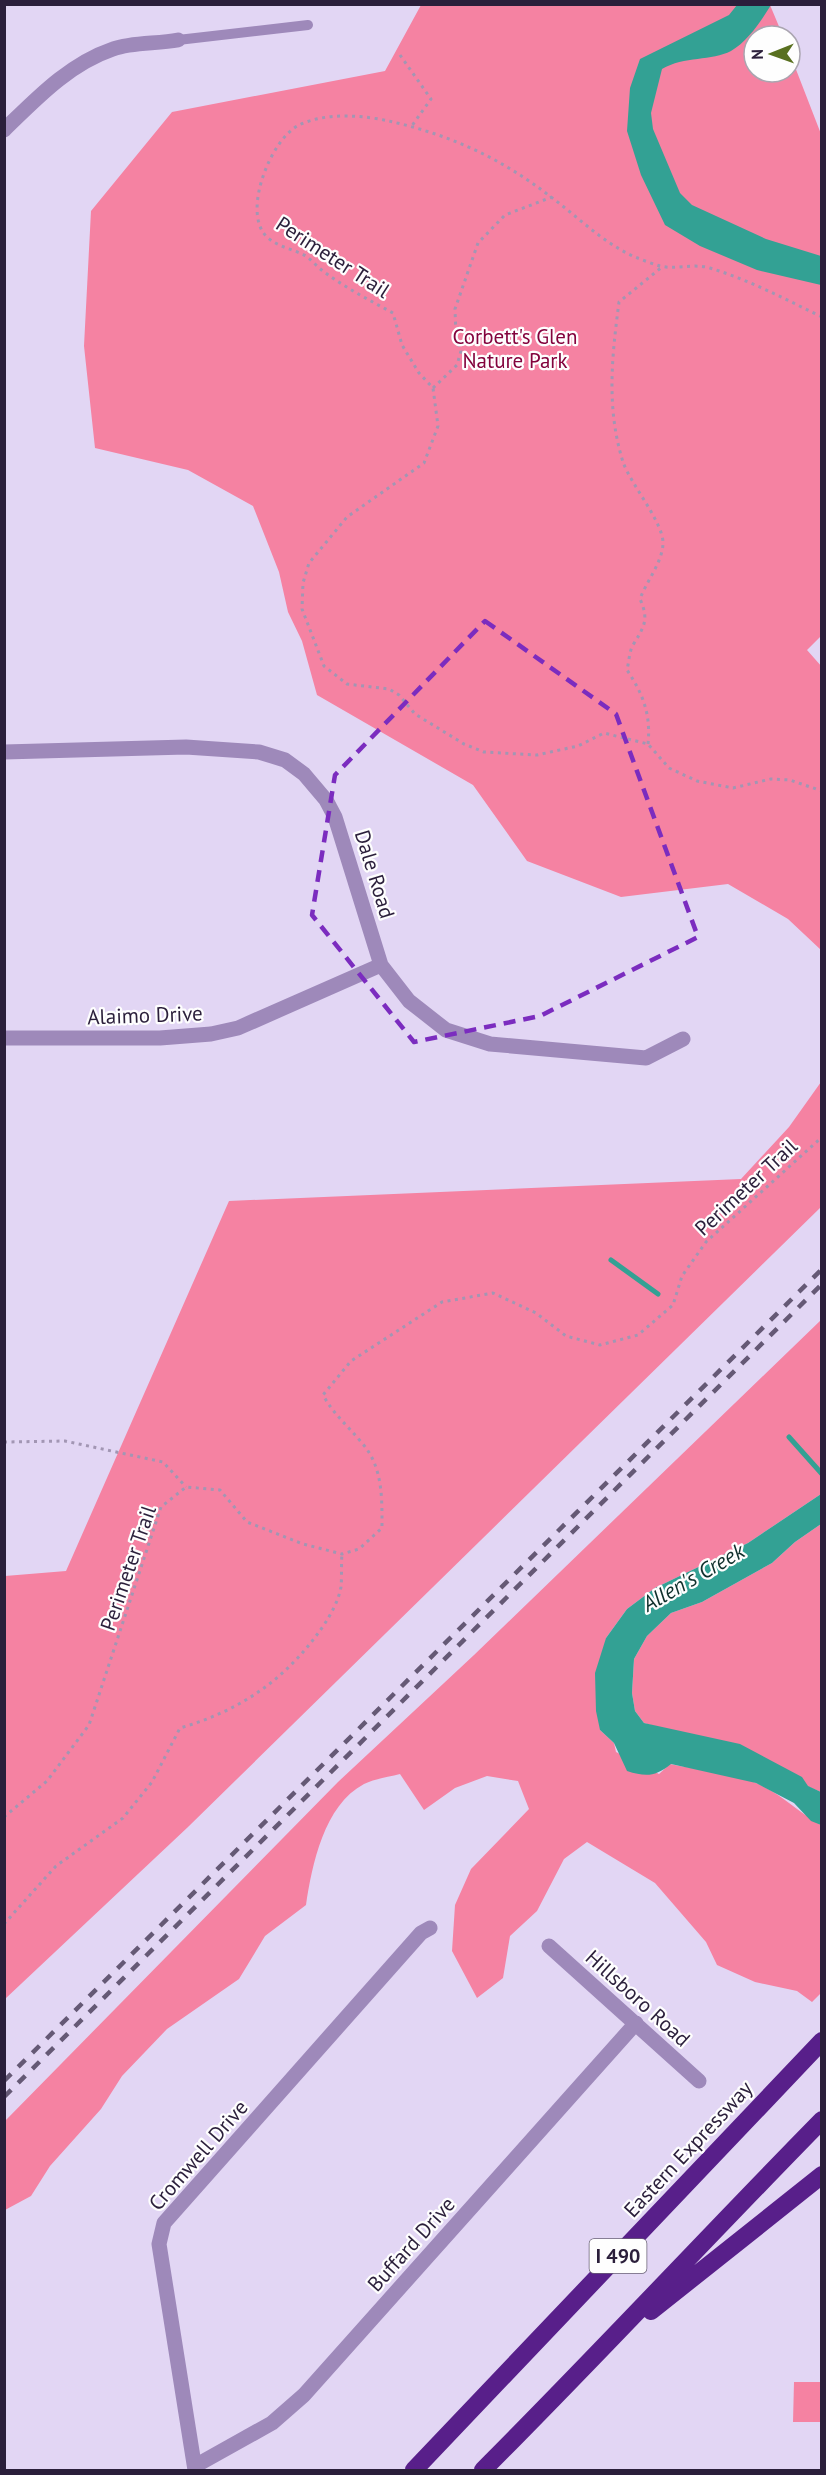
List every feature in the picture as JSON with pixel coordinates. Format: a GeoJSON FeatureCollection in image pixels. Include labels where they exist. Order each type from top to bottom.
{"type":"FeatureCollection","features":[{"type":"Feature","properties":{"kind":"highway","name":"Eastern Expressway"},"geometry":{"type":"LineString","coordinates":[[414,2470],[822,2041]]}},
{"type":"Feature","properties":{"kind":"highway","name":"I 490"},"geometry":{"type":"LineString","coordinates":[[483,2470],[603,2350],[725,2218],[822,2120]]}},
{"type":"Feature","properties":{"kind":"highway"},"geometry":{"type":"LineString","coordinates":[[603,2350],[822,2175]]}},
{"type":"Feature","properties":{"kind":"street"},"geometry":{"type":"LineString","coordinates":[[4,130],[42,93],[85,61],[115,48],[178,40]]}},
{"type":"Feature","properties":{"kind":"street","name":"Dale Road"},"geometry":{"type":"LineString","coordinates":[[4,752],[186,747],[259,752],[285,760],[315,784],[335,818],[381,965],[410,1001],[429,1019],[465,1038],[490,1044],[646,1058],[683,1039]]}},
{"type":"Feature","properties":{"kind":"street","name":"Alaimo Drive"},"geometry":{"type":"LineString","coordinates":[[4,1038],[160,1038],[211,1034],[238,1028],[381,965]]}},
{"type":"Feature","properties":{"kind":"street","name":"Cromwell Drive"},"geometry":{"type":"LineString","coordinates":[[195,2468],[159,2244],[164,2223],[421,1933],[429,1928]]}},
{"type":"Feature","properties":{"kind":"street","name":"Hillsboro Road"},"geometry":{"type":"LineString","coordinates":[[549,1946],[699,2081]]}},
{"type":"Feature","properties":{"kind":"street","name":"Buffard Drive"},"geometry":{"type":"LineString","coordinates":[[195,2468],[272,2423],[304,2395],[636,2023]]}},
{"type":"Feature","properties":{"kind":"lane"},"geometry":{"type":"LineString","coordinates":[[178,40],[308,25]]}},
{"type":"Feature","properties":{"kind":"path"},"geometry":{"type":"LineString","coordinates":[[400,55],[431,99],[411,127]]}},
{"type":"Feature","properties":{"kind":"path","name":"Perimeter Trail"},"geometry":{"type":"LineString","coordinates":[[433,388],[419,373],[402,345],[393,313],[322,271],[306,256],[288,250],[266,236],[257,221],[255,205],[277,146],[297,126],[316,119],[345,116],[391,121],[444,137],[502,162],[552,197],[591,230],[633,256],[662,267],[685,265],[708,267],[750,282],[822,317]]}},
{"type":"Feature","properties":{"kind":"path"},"geometry":{"type":"LineString","coordinates":[[552,197],[505,215],[478,243],[455,309],[456,336],[461,351],[457,365],[433,388],[438,426],[424,463],[347,517],[309,563],[303,583],[302,609],[324,666],[347,684],[389,689],[399,695],[415,714],[464,744],[484,752],[516,755],[578,747],[604,734],[648,744],[669,768],[697,781],[733,788],[771,779],[790,780],[822,791]]}},
{"type":"Feature","properties":{"kind":"path"},"geometry":{"type":"LineString","coordinates":[[648,744],[650,721],[642,692],[627,670],[632,647],[642,635],[646,617],[640,599],[663,545],[661,528],[623,463],[612,409],[610,374],[619,302],[662,267]]}},
{"type":"Feature","properties":{"kind":"path","name":"Perimeter Trail"},"geometry":{"type":"LineString","coordinates":[[342,1554],[359,1549],[382,1528],[381,1482],[364,1445],[333,1413],[324,1395],[351,1361],[442,1302],[493,1293],[536,1313],[566,1336],[600,1345],[638,1335],[673,1305],[682,1276],[706,1242],[822,1137]]}},
{"type":"Feature","properties":{"kind":"path"},"geometry":{"type":"LineString","coordinates":[[4,1442],[65,1441],[163,1462],[186,1486],[220,1491],[247,1522],[303,1544],[342,1554],[340,1588],[326,1622],[303,1654],[272,1684],[237,1706],[204,1721],[180,1728],[152,1782],[123,1818],[56,1866],[4,1924]]}},
{"type":"Feature","properties":{"kind":"path","name":"Perimeter Trail"},"geometry":{"type":"LineString","coordinates":[[4,1817],[47,1780],[89,1725],[161,1507],[186,1486]]}},
{"type":"Feature","properties":{"kind":"highlighted area"},"geometry":{"type":"Polygon","coordinates":[[[485,621],[616,714],[698,937],[540,1016],[414,1042],[312,915],[335,775],[485,621]]]}},
{"type":"Feature","properties":{"kind":"green space","name":"Corbett's Glen Nature Park"},"geometry":{"type":"Polygon","coordinates":[[[421,5],[770,5],[778,24],[742,24],[742,84],[802,84],[821,134],[822,635],[807,650],[822,667],[821,950],[788,919],[728,884],[621,897],[527,861],[473,785],[317,695],[302,641],[288,612],[279,572],[253,506],[188,470],[95,448],[84,346],[91,211],[172,112],[385,71],[421,5]]]}},
{"type":"Feature","properties":{"kind":"green space"},"geometry":{"type":"Polygon","coordinates":[[[821,1082],[821,1207],[188,1827],[5,1999],[5,1576],[66,1571],[229,1201],[741,1179],[789,1127],[821,1082]]]}},
{"type":"Feature","properties":{"kind":"green space"},"geometry":{"type":"Polygon","coordinates":[[[821,1320],[821,1494],[748,1543],[655,1588],[627,1609],[606,1638],[600,1730],[614,1743],[616,1752],[659,1774],[670,1764],[746,1779],[774,1793],[821,1825],[821,1993],[812,2002],[797,1991],[755,1982],[717,1965],[706,1942],[655,1883],[587,1842],[564,1859],[537,1911],[510,1936],[503,1978],[477,1998],[452,1951],[455,1905],[471,1869],[529,1809],[518,1781],[487,1776],[455,1788],[424,1810],[400,1774],[377,1779],[364,1784],[350,1794],[330,1821],[316,1855],[306,1905],[265,1936],[239,1979],[167,2029],[122,2076],[101,2109],[50,2166],[31,2196],[5,2210],[5,2121],[338,1782],[474,1655],[821,1320]]]}},
{"type":"Feature","properties":{"kind":"green space"},"geometry":{"type":"Polygon","coordinates":[[[821,1524],[821,1792],[675,1732],[644,1723],[635,1711],[632,1693],[634,1659],[647,1636],[671,1613],[702,1602],[772,1563],[795,1542],[821,1524]]]}},
{"type":"Feature","properties":{"kind":"green space"},"geometry":{"type":"Polygon","coordinates":[[[794,2382],[821,2382],[821,2422],[793,2422],[794,2382]]]}},
{"type":"Feature","properties":{"kind":"water"},"geometry":{"type":"Polygon","coordinates":[[[737,5],[771,5],[758,24],[742,24],[742,42],[731,51],[679,62],[662,69],[651,113],[653,129],[680,193],[692,205],[766,239],[821,256],[821,285],[757,270],[700,246],[665,225],[641,175],[627,131],[630,88],[640,59],[729,15],[737,5]]]}},
{"type":"Feature","properties":{"kind":"water","name":"Allen's Creek"},"geometry":{"type":"Polygon","coordinates":[[[821,1494],[821,1524],[795,1542],[772,1563],[702,1602],[671,1613],[647,1636],[634,1659],[632,1693],[635,1711],[644,1723],[740,1744],[802,1777],[808,1786],[821,1792],[821,1825],[811,1821],[794,1803],[756,1783],[671,1764],[650,1775],[627,1771],[614,1743],[600,1730],[596,1711],[595,1673],[606,1638],[627,1609],[655,1588],[748,1543],[821,1494]]]}},
{"type":"Feature","properties":{"kind":"waterway"},"geometry":{"type":"LineString","coordinates":[[611,1260],[658,1294]]}},
{"type":"Feature","properties":{"kind":"waterway"},"geometry":{"type":"LineString","coordinates":[[789,1437],[822,1474]]}},
{"type":"Feature","properties":{"kind":"railway"},"geometry":{"type":"LineString","coordinates":[[4,2081],[822,1269]]}},
{"type":"Feature","properties":{"kind":"railway"},"geometry":{"type":"LineString","coordinates":[[4,2097],[822,1284]]}}]}
